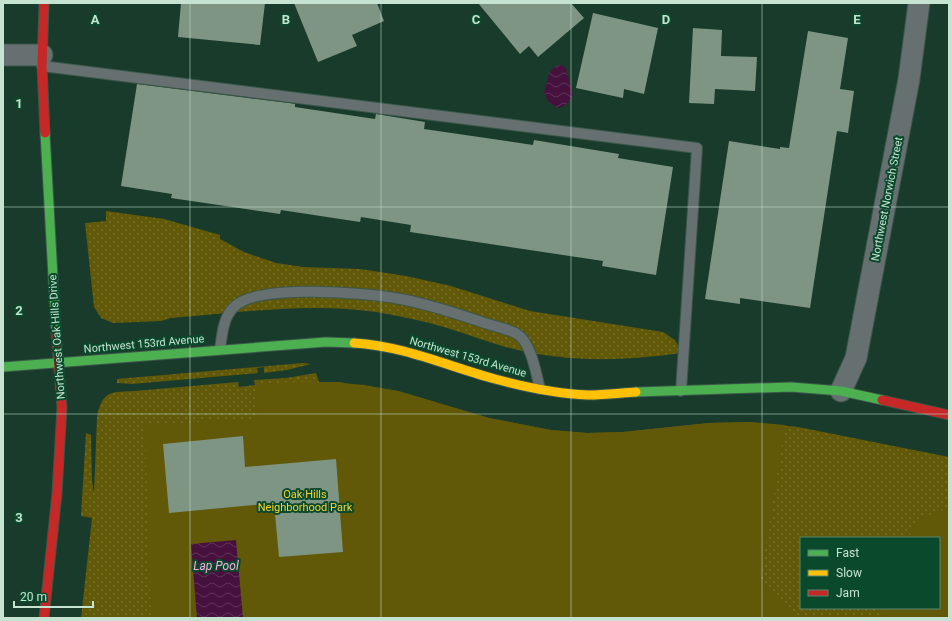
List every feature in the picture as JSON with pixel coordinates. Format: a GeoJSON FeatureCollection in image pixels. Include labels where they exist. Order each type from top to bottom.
{"type":"FeatureCollection","features":[{"type":"Feature","properties":{"kind":"street","name":"Northwest Oak Hills Drive"},"geometry":{"type":"LineString","coordinates":[[44,3],[42,60],[55,323],[60,364],[62,407],[57,493],[44,618]]}},
{"type":"Feature","properties":{"kind":"street","name":"Northwest Norwich Street"},"geometry":{"type":"LineString","coordinates":[[841,391],[856,358],[898,145],[909,79],[919,3]]}},
{"type":"Feature","properties":{"kind":"street"},"geometry":{"type":"LineString","coordinates":[[3,55],[42,60]]}},
{"type":"Feature","properties":{"kind":"street","name":"Northwest 153rd Avenue"},"geometry":{"type":"LineString","coordinates":[[3,367],[60,364],[220,349],[326,342],[368,344],[420,354],[494,379],[558,393],[590,395],[791,387],[841,391],[949,415]]}},
{"type":"Feature","properties":{"kind":"lane"},"geometry":{"type":"LineString","coordinates":[[42,60],[697,148],[680,391]]}},
{"type":"Feature","properties":{"kind":"lane"},"geometry":{"type":"LineString","coordinates":[[220,349],[225,322],[233,307],[247,298],[304,292],[350,292],[401,299],[460,315],[517,334],[526,343],[540,389]]}},
{"type":"Feature","properties":{"kind":"green space"},"geometry":{"type":"Polygon","coordinates":[[[106,211],[164,219],[220,235],[220,239],[244,252],[276,263],[303,267],[360,269],[406,276],[451,286],[530,311],[663,332],[675,340],[682,353],[617,359],[553,356],[531,353],[502,346],[455,330],[421,321],[376,312],[351,309],[274,309],[171,318],[161,321],[113,323],[101,318],[94,307],[85,223],[106,221],[106,211]]]}},
{"type":"Feature","properties":{"kind":"green space"},"geometry":{"type":"Polygon","coordinates":[[[303,363],[311,364],[287,370],[264,373],[264,367],[257,368],[258,373],[132,384],[117,383],[117,379],[303,363]]]}},
{"type":"Feature","properties":{"kind":"green space","name":"Oak Hills Neighborhood Park"},"geometry":{"type":"Polygon","coordinates":[[[316,373],[319,382],[364,385],[398,391],[489,418],[551,430],[587,433],[623,432],[709,423],[750,422],[798,427],[949,457],[949,618],[81,618],[92,518],[81,516],[86,433],[91,435],[92,481],[94,492],[97,417],[99,408],[105,397],[109,394],[120,392],[238,382],[239,387],[255,385],[254,380],[286,378],[316,373]]]}},
{"type":"Feature","properties":{"kind":"green space","name":"Oak Hills Neighborhood Park"},"geometry":{"type":"Polygon","coordinates":[[[289,382],[339,382],[398,391],[489,418],[551,430],[587,433],[623,432],[709,423],[750,422],[785,425],[760,583],[801,618],[151,618],[145,425],[257,419],[255,385],[289,382]]]}},
{"type":"Feature","properties":{"kind":"green space"},"geometry":{"type":"Polygon","coordinates":[[[946,509],[949,510],[949,618],[878,618],[882,609],[940,609],[940,537],[909,537],[916,520],[946,509]]]}},
{"type":"Feature","properties":{"kind":"water"},"geometry":{"type":"Polygon","coordinates":[[[561,65],[566,68],[573,95],[567,104],[559,108],[549,103],[544,93],[549,74],[554,67],[561,65]]]}},
{"type":"Feature","properties":{"kind":"water","name":"Lap Pool"},"geometry":{"type":"Polygon","coordinates":[[[236,540],[243,618],[197,618],[191,544],[236,540]]]}},
{"type":"Feature","properties":{"kind":"building"},"geometry":{"type":"Polygon","coordinates":[[[181,3],[265,3],[260,45],[178,37],[181,3]]]}},
{"type":"Feature","properties":{"kind":"building"},"geometry":{"type":"Polygon","coordinates":[[[294,3],[377,3],[384,21],[352,35],[357,46],[318,62],[294,3]]]}},
{"type":"Feature","properties":{"kind":"building"},"geometry":{"type":"Polygon","coordinates":[[[478,3],[571,3],[584,18],[538,57],[529,46],[520,54],[478,3]]]}},
{"type":"Feature","properties":{"kind":"building"},"geometry":{"type":"Polygon","coordinates":[[[593,13],[658,28],[644,94],[624,89],[623,98],[576,88],[593,13]]]}},
{"type":"Feature","properties":{"kind":"building"},"geometry":{"type":"Polygon","coordinates":[[[693,28],[722,30],[721,56],[757,57],[755,91],[715,89],[714,104],[689,103],[693,28]]]}},
{"type":"Feature","properties":{"kind":"building"},"geometry":{"type":"Polygon","coordinates":[[[808,31],[848,38],[840,89],[854,91],[848,133],[837,131],[810,308],[740,298],[740,304],[705,299],[729,141],[780,149],[780,147],[789,148],[808,31]]]}},
{"type":"Feature","properties":{"kind":"building"},"geometry":{"type":"Polygon","coordinates":[[[137,84],[289,103],[295,104],[295,107],[375,119],[376,114],[425,122],[424,129],[533,145],[534,140],[619,154],[618,158],[673,167],[656,275],[602,266],[603,261],[410,232],[411,225],[361,217],[360,222],[281,210],[280,214],[171,198],[172,194],[121,186],[137,84]]]}},
{"type":"Feature","properties":{"kind":"building"},"geometry":{"type":"Polygon","coordinates":[[[243,436],[245,467],[336,459],[343,552],[279,557],[274,503],[169,513],[163,444],[243,436]]]}},
{"type":"Feature","properties":{"kind":"traffic: fast"},"geometry":{"type":"LineString","coordinates":[[45,133],[56,331]]}},
{"type":"Feature","properties":{"kind":"traffic: fast"},"geometry":{"type":"LineString","coordinates":[[3,367],[326,342],[354,343]]}},
{"type":"Feature","properties":{"kind":"traffic: fast"},"geometry":{"type":"LineString","coordinates":[[636,392],[791,387],[841,391],[882,400]]}},
{"type":"Feature","properties":{"kind":"traffic: slow"},"geometry":{"type":"LineString","coordinates":[[354,343],[408,352],[477,374],[541,390],[588,395],[636,392]]}},
{"type":"Feature","properties":{"kind":"traffic: jam"},"geometry":{"type":"LineString","coordinates":[[44,3],[42,66],[45,133]]}},
{"type":"Feature","properties":{"kind":"traffic: jam"},"geometry":{"type":"LineString","coordinates":[[44,618],[57,493],[62,407],[56,331]]}},
{"type":"Feature","properties":{"kind":"traffic: jam"},"geometry":{"type":"LineString","coordinates":[[882,400],[949,415]]}}]}
